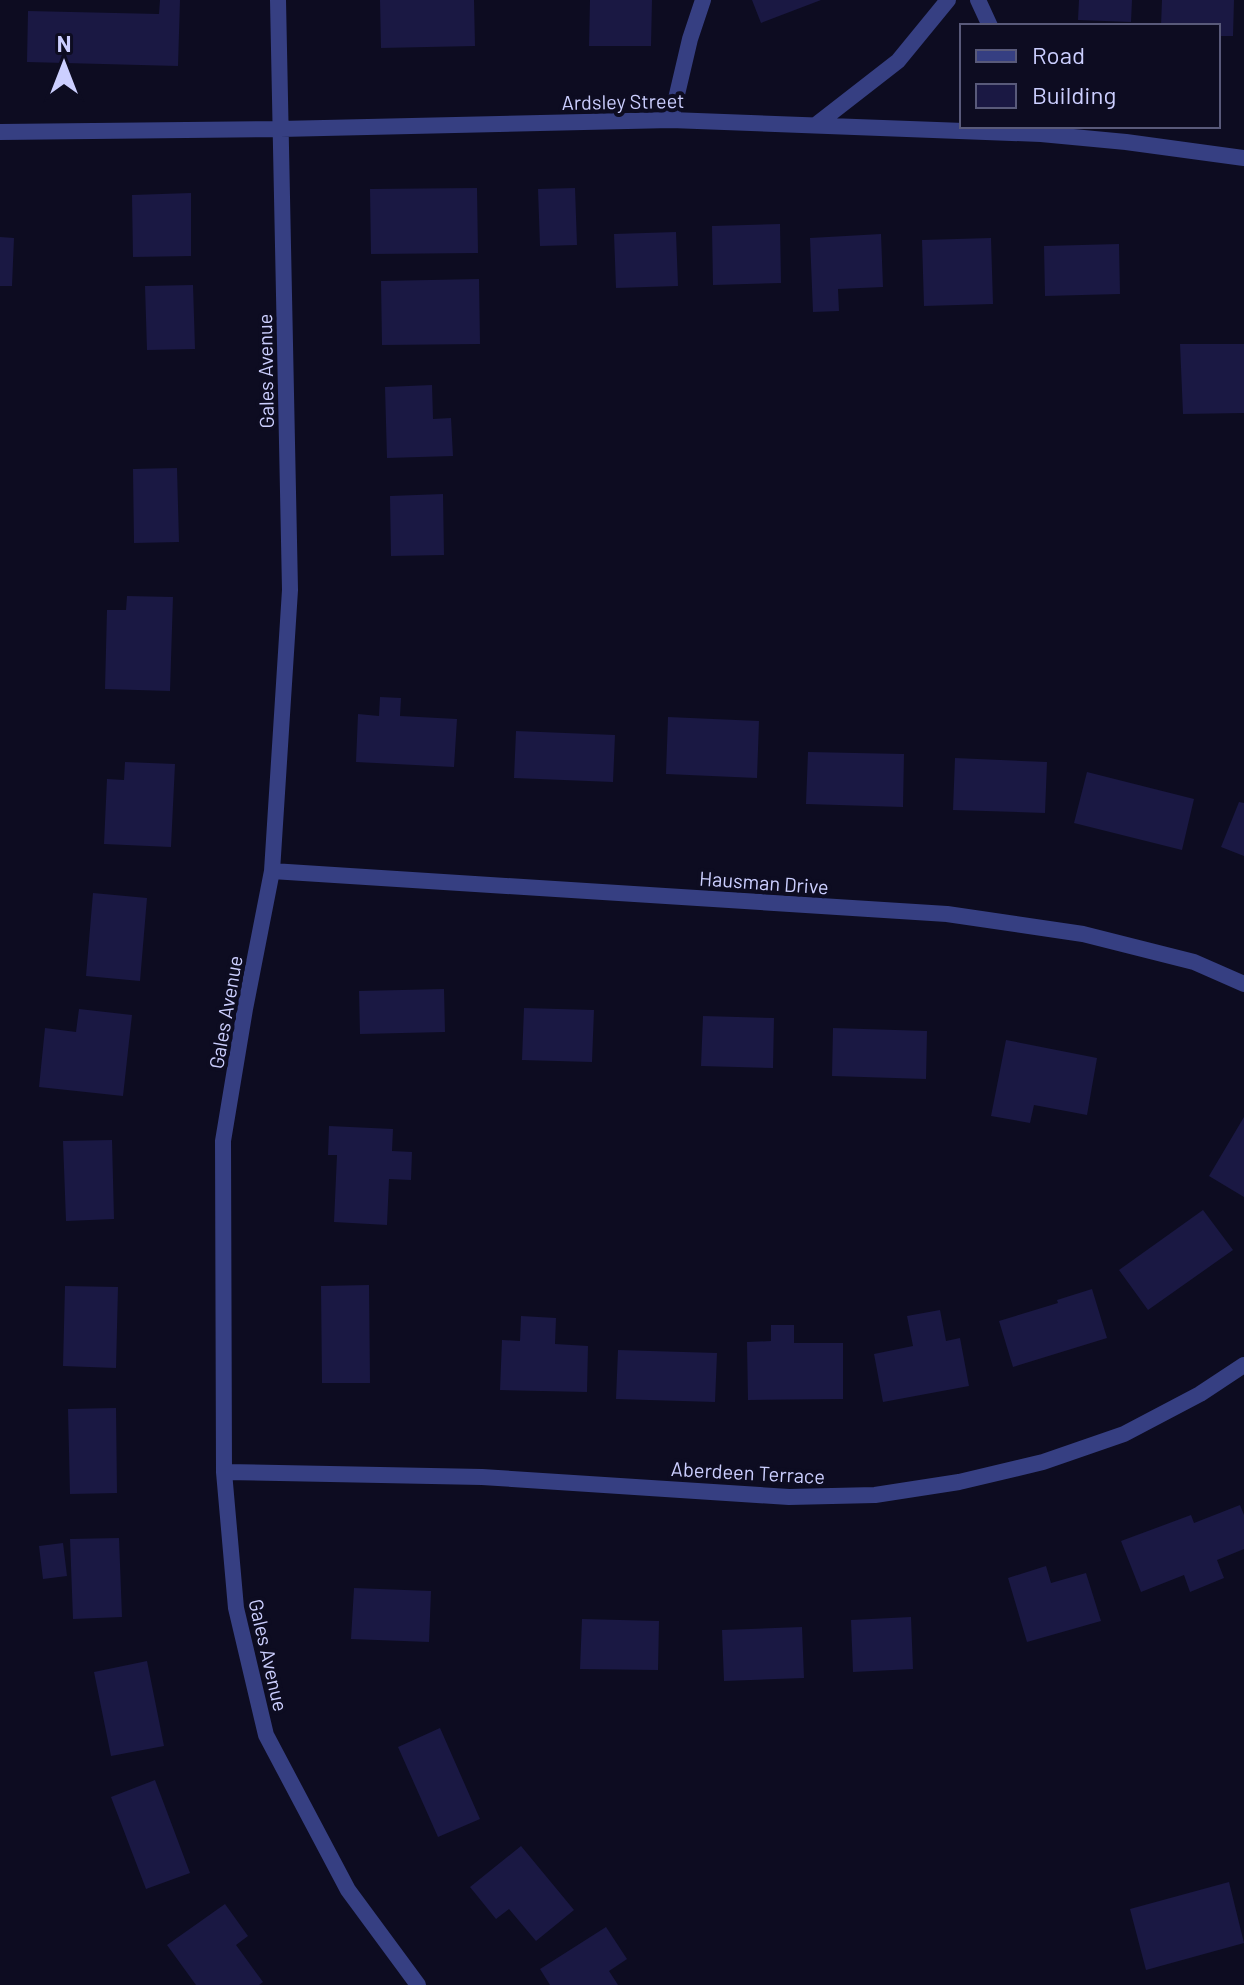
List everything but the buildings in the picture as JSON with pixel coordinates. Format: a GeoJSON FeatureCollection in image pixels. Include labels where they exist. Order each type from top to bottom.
{"type":"FeatureCollection","features":[{"type":"Feature","properties":{"kind":"street","name":"Gales Avenue"},"geometry":{"type":"LineString","coordinates":[[278,0],[290,590],[272,871],[223,1141],[224,1472],[236,1608],[266,1735],[348,1890],[418,1985]]}},
{"type":"Feature","properties":{"kind":"street"},"geometry":{"type":"LineString","coordinates":[[671,120],[690,39],[703,0]]}},
{"type":"Feature","properties":{"kind":"street"},"geometry":{"type":"LineString","coordinates":[[817,124],[898,61],[948,0]]}},
{"type":"Feature","properties":{"kind":"street"},"geometry":{"type":"LineString","coordinates":[[978,0],[989,24]]}},
{"type":"Feature","properties":{"kind":"street","name":"Ardsley Street"},"geometry":{"type":"LineString","coordinates":[[0,132],[671,120],[960,128]]}},
{"type":"Feature","properties":{"kind":"street","name":"Ardsley Street"},"geometry":{"type":"LineString","coordinates":[[965,128],[1039,130],[1244,158]]}},
{"type":"Feature","properties":{"kind":"street","name":"Hausman Drive"},"geometry":{"type":"LineString","coordinates":[[272,871],[947,914],[1083,934],[1194,962],[1244,984]]}},
{"type":"Feature","properties":{"kind":"street","name":"Aberdeen Terrace"},"geometry":{"type":"LineString","coordinates":[[224,1472],[482,1477],[789,1497],[875,1495],[959,1482],[1043,1462],[1124,1434],[1200,1394],[1244,1365]]}}]}
